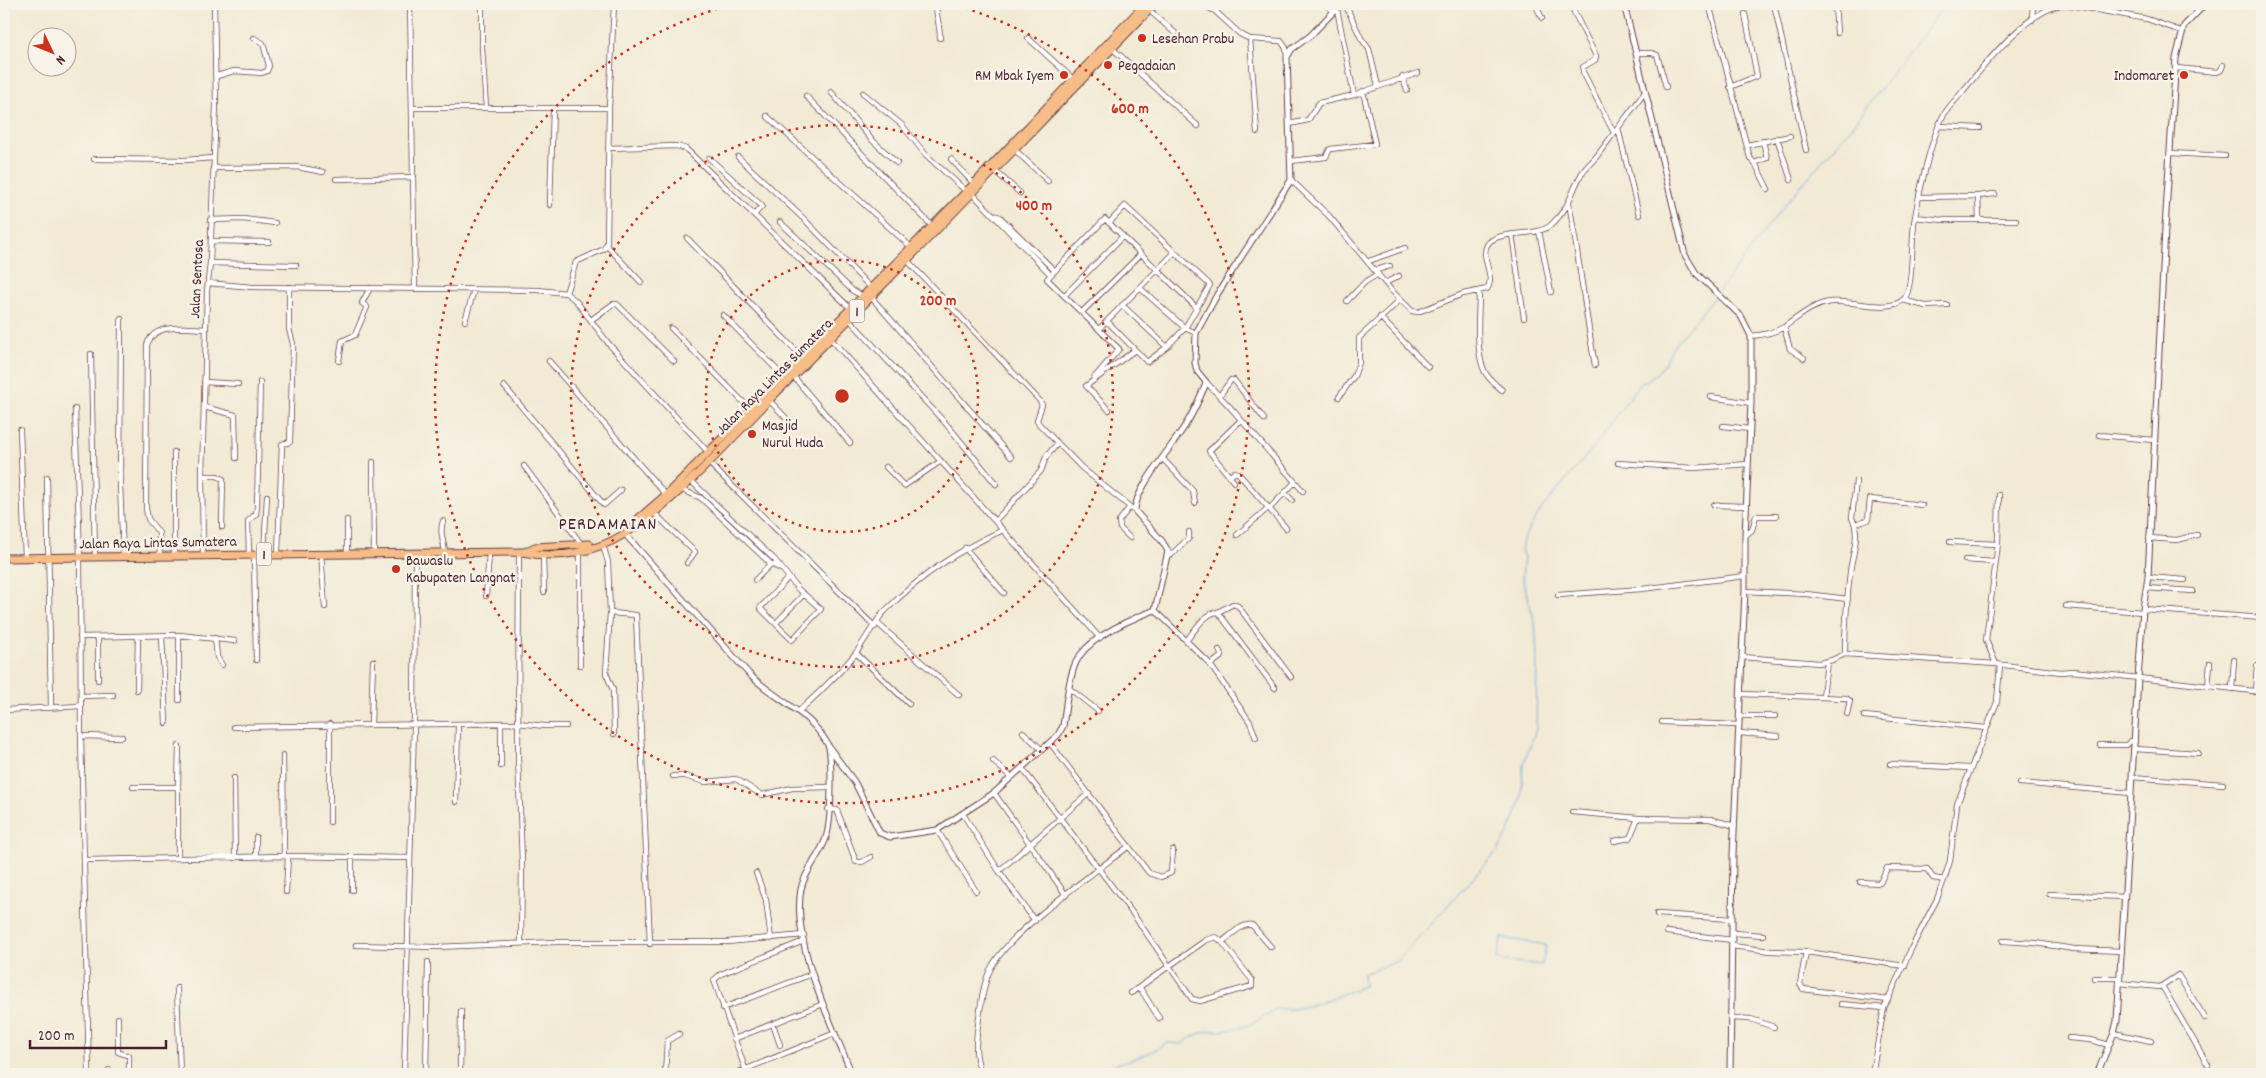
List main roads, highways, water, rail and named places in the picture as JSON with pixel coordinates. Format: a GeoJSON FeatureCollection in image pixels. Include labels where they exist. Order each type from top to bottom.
{"type":"FeatureCollection","features":[{"type":"Feature","properties":{"kind":"highway","name":"Jalan Raya Lintas Sumatera"},"geometry":{"type":"LineString","coordinates":[[4,558],[348,552],[416,554],[521,552],[543,556],[603,545],[625,534],[654,513],[690,480],[750,409],[802,357],[849,319],[867,296],[870,287],[932,226],[995,171],[1113,49],[1150,6]]}},
{"type":"Feature","properties":{"kind":"highway","name":"Jalan Raya Lintas Sumatera"},"geometry":{"type":"LineString","coordinates":[[521,552],[535,547],[581,549],[622,532],[710,458],[793,376],[850,308],[867,296],[907,260],[969,193],[974,184],[1074,80],[1150,6]]}},
{"type":"Feature","properties":{"kind":"waterway"},"geometry":{"type":"LineString","coordinates":[[1718,292],[1787,202],[1855,123],[1945,4]]}},
{"type":"Feature","properties":{"kind":"waterway"},"geometry":{"type":"LineString","coordinates":[[1091,1074],[1139,1057],[1166,1043],[1182,1044],[1205,1032],[1246,1026],[1279,1008],[1287,1009],[1308,1006],[1364,986],[1363,974],[1398,961],[1498,850],[1509,832],[1521,801],[1523,766],[1536,729],[1537,656],[1535,623],[1522,577],[1524,557],[1521,550],[1524,537],[1542,508],[1593,448],[1639,385],[1656,374],[1665,363],[1672,348],[1716,295]]}},
{"type":"Feature","properties":{"kind":"waterway"},"geometry":{"type":"LineString","coordinates":[[1502,938],[1546,945],[1542,965],[1497,960],[1502,938]]}},
{"type":"Feature","properties":{"kind":"place","name":"Lesehan Prabu"},"geometry":{"type":"Point","coordinates":[1142,38]}},
{"type":"Feature","properties":{"kind":"place","name":"Pegadaian"},"geometry":{"type":"Point","coordinates":[1108,65]}},
{"type":"Feature","properties":{"kind":"place","name":"RM Mbak Iyem"},"geometry":{"type":"Point","coordinates":[1064,75]}},
{"type":"Feature","properties":{"kind":"place","name":"Indomaret"},"geometry":{"type":"Point","coordinates":[2184,75]}},
{"type":"Feature","properties":{"kind":"place","name":"Masjid Nurul Huda"},"geometry":{"type":"Point","coordinates":[752,434]}},
{"type":"Feature","properties":{"kind":"place","name":"Bawaslu Kabupaten Langnat"},"geometry":{"type":"Point","coordinates":[396,569]}},
{"type":"Feature","properties":{"kind":"district","name":"PERDAMAIAN"},"geometry":{"type":"Point","coordinates":[608,523]}}]}
